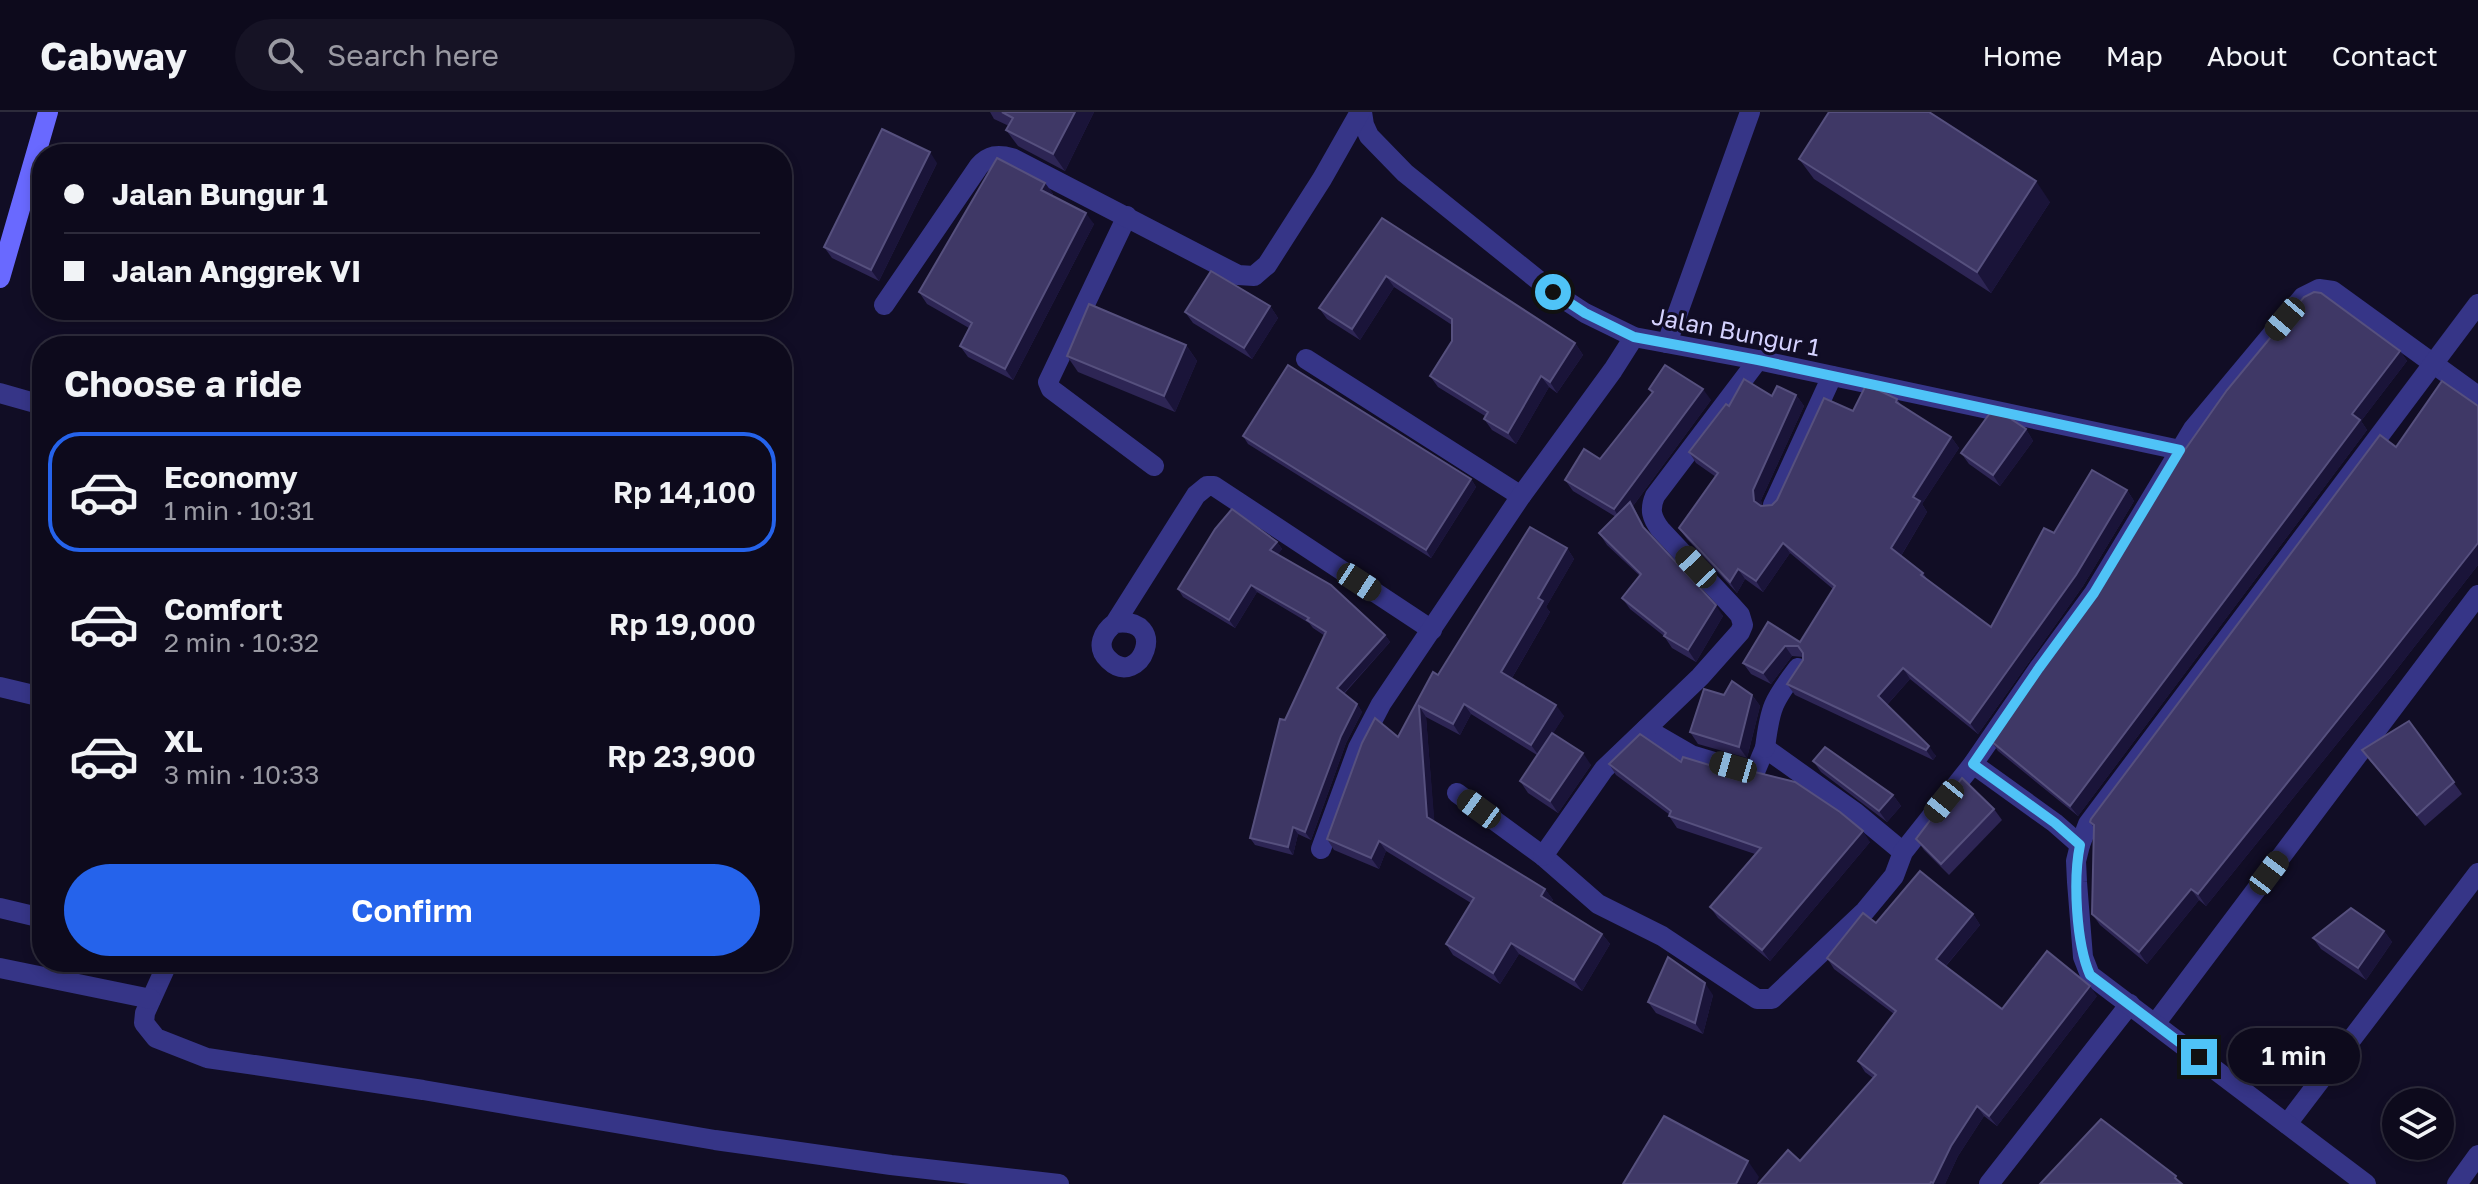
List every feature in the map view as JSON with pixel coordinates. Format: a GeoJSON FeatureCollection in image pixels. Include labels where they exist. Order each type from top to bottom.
{"type":"FeatureCollection","features":[{"type":"Feature","properties":{"kind":"street"},"geometry":{"type":"LineString","coordinates":[[39,144],[48,112]]}},
{"type":"Feature","properties":{"kind":"street"},"geometry":{"type":"LineString","coordinates":[[884,305],[979,166],[988,157],[1003,155],[1238,275],[1254,276],[1261,272],[1275,253],[1361,112]]}},
{"type":"Feature","properties":{"kind":"street","name":"Jalan Bungur 1"},"geometry":{"type":"LineString","coordinates":[[1361,112],[1369,136],[1405,173],[1553,292],[1585,313],[1634,337],[1758,360],[2180,450]]}},
{"type":"Feature","properties":{"kind":"street"},"geometry":{"type":"LineString","coordinates":[[1667,343],[1750,112]]}},
{"type":"Feature","properties":{"kind":"street"},"geometry":{"type":"LineString","coordinates":[[0,278],[32,167]]}},
{"type":"Feature","properties":{"kind":"street"},"geometry":{"type":"LineString","coordinates":[[1127,216],[1048,382],[1051,389],[1154,466]]}},
{"type":"Feature","properties":{"kind":"street"},"geometry":{"type":"LineString","coordinates":[[1457,793],[1543,856],[1598,904],[1662,936],[1757,999],[1772,999],[1865,911],[1894,876],[1903,852],[1973,764],[2094,593],[2193,429],[2303,297],[2319,289],[2333,291],[2478,396]]}},
{"type":"Feature","properties":{"kind":"street"},"geometry":{"type":"LineString","coordinates":[[2366,1184],[2090,975],[2083,957],[2076,861],[2088,824],[2478,304]]}},
{"type":"Feature","properties":{"kind":"street"},"geometry":{"type":"LineString","coordinates":[[1321,849],[1358,748],[1381,704],[1521,496],[1634,337]]}},
{"type":"Feature","properties":{"kind":"street"},"geometry":{"type":"LineString","coordinates":[[1306,359],[1521,496]]}},
{"type":"Feature","properties":{"kind":"street"},"geometry":{"type":"LineString","coordinates":[[1543,856],[1604,769],[1700,677],[1740,632],[1743,625],[1740,615],[1660,529],[1652,515],[1652,507],[1655,496],[1758,360]]}},
{"type":"Feature","properties":{"kind":"street"},"geometry":{"type":"LineString","coordinates":[[1773,505],[1832,376]]}},
{"type":"Feature","properties":{"kind":"street"},"geometry":{"type":"LineString","coordinates":[[0,393],[32,402]]}},
{"type":"Feature","properties":{"kind":"street"},"geometry":{"type":"LineString","coordinates":[[1115,623],[1196,495],[1207,486],[1214,486],[1432,630]]}},
{"type":"Feature","properties":{"kind":"street"},"geometry":{"type":"LineString","coordinates":[[2155,1024],[2478,595]]}},
{"type":"Feature","properties":{"kind":"street"},"geometry":{"type":"LineString","coordinates":[[1646,729],[1691,755],[1754,774],[1765,748],[1775,698],[1798,668]]}},
{"type":"Feature","properties":{"kind":"street"},"geometry":{"type":"LineString","coordinates":[[0,687],[32,695]]}},
{"type":"Feature","properties":{"kind":"street"},"geometry":{"type":"LineString","coordinates":[[1765,748],[1856,813],[1903,852]]}},
{"type":"Feature","properties":{"kind":"street"},"geometry":{"type":"LineString","coordinates":[[1973,764],[2055,823],[2080,845]]}},
{"type":"Feature","properties":{"kind":"street"},"geometry":{"type":"LineString","coordinates":[[2287,1124],[2478,873]]}},
{"type":"Feature","properties":{"kind":"street"},"geometry":{"type":"LineString","coordinates":[[0,908],[32,916]]}},
{"type":"Feature","properties":{"kind":"street"},"geometry":{"type":"LineString","coordinates":[[0,968],[151,999]]}},
{"type":"Feature","properties":{"kind":"street"},"geometry":{"type":"LineString","coordinates":[[163,972],[144,1020],[156,1038],[207,1058],[423,1090],[729,1142],[1059,1184]]}},
{"type":"Feature","properties":{"kind":"street"},"geometry":{"type":"LineString","coordinates":[[1989,1184],[2130,1004]]}},
{"type":"Feature","properties":{"kind":"street"},"geometry":{"type":"LineString","coordinates":[[2457,1184],[2478,1155]]}},
{"type":"Feature","properties":{"kind":"building"},"geometry":{"type":"Polygon","coordinates":[[[1002,112],[1075,112],[1053,154],[1006,130],[1013,118],[1002,112]]]}},
{"type":"Feature","properties":{"kind":"building"},"geometry":{"type":"Polygon","coordinates":[[[1829,112],[1929,112],[2036,181],[1977,272],[1799,159],[1829,112]]]}},
{"type":"Feature","properties":{"kind":"building"},"geometry":{"type":"Polygon","coordinates":[[[882,129],[930,152],[871,270],[824,247],[882,129]]]}},
{"type":"Feature","properties":{"kind":"building"},"geometry":{"type":"Polygon","coordinates":[[[997,158],[1045,183],[1041,190],[1086,213],[1005,369],[960,346],[972,323],[919,292],[997,158]]]}},
{"type":"Feature","properties":{"kind":"building"},"geometry":{"type":"Polygon","coordinates":[[[1382,218],[1575,343],[1550,382],[1541,376],[1508,433],[1484,419],[1488,412],[1430,376],[1452,341],[1452,319],[1386,276],[1352,329],[1319,308],[1382,218]]]}},
{"type":"Feature","properties":{"kind":"building"},"geometry":{"type":"Polygon","coordinates":[[[1211,271],[1270,306],[1244,348],[1185,312],[1211,271]]]}},
{"type":"Feature","properties":{"kind":"building"},"geometry":{"type":"Polygon","coordinates":[[[2314,292],[2321,293],[2400,351],[2352,414],[2360,420],[2070,806],[1991,741],[2098,590],[2165,478],[2227,390],[2304,297],[2314,292]]]}},
{"type":"Feature","properties":{"kind":"building"},"geometry":{"type":"Polygon","coordinates":[[[1089,304],[1186,345],[1164,396],[1067,356],[1089,304]]]}},
{"type":"Feature","properties":{"kind":"building"},"geometry":{"type":"Polygon","coordinates":[[[1288,365],[1471,479],[1426,550],[1243,436],[1288,365]]]}},
{"type":"Feature","properties":{"kind":"building"},"geometry":{"type":"Polygon","coordinates":[[[1665,365],[1703,389],[1614,509],[1565,480],[1584,449],[1600,459],[1653,392],[1649,389],[1665,365]]]}},
{"type":"Feature","properties":{"kind":"building"},"geometry":{"type":"Polygon","coordinates":[[[1744,379],[1772,396],[1777,386],[1796,395],[1753,490],[1754,501],[1761,506],[1772,505],[1777,500],[1824,398],[1853,411],[1865,387],[1876,389],[1897,399],[1896,402],[1951,437],[1913,497],[1920,501],[1891,548],[1923,573],[1921,575],[1991,627],[2044,528],[2054,533],[2092,470],[2127,490],[2076,575],[1970,723],[1903,668],[1878,696],[1929,746],[1926,750],[1787,684],[1803,660],[1798,646],[1785,646],[1763,673],[1743,663],[1768,622],[1800,642],[1835,586],[1783,543],[1756,581],[1738,569],[1730,582],[1679,528],[1718,473],[1689,452],[1726,404],[1729,406],[1744,379]]]}},
{"type":"Feature","properties":{"kind":"building"},"geometry":{"type":"Polygon","coordinates":[[[2442,381],[2478,406],[2478,543],[2198,894],[2191,889],[2139,952],[2092,914],[2094,825],[2091,819],[2380,435],[2396,447],[2442,381]]]}},
{"type":"Feature","properties":{"kind":"building"},"geometry":{"type":"Polygon","coordinates":[[[1990,413],[2008,417],[2026,429],[1993,475],[1961,453],[1990,413]]]}},
{"type":"Feature","properties":{"kind":"building"},"geometry":{"type":"Polygon","coordinates":[[[1630,502],[1643,527],[1716,605],[1688,650],[1664,636],[1666,633],[1622,598],[1641,574],[1599,533],[1630,502]]]}},
{"type":"Feature","properties":{"kind":"building"},"geometry":{"type":"Polygon","coordinates":[[[1232,509],[1277,542],[1270,550],[1331,585],[1385,635],[1337,688],[1357,704],[1341,736],[1305,832],[1293,827],[1288,847],[1250,838],[1280,719],[1285,720],[1326,632],[1307,620],[1309,618],[1251,585],[1229,620],[1178,589],[1215,529],[1232,509]]]}},
{"type":"Feature","properties":{"kind":"building"},"geometry":{"type":"Polygon","coordinates":[[[1530,527],[1567,548],[1538,598],[1543,601],[1501,672],[1556,705],[1531,745],[1464,704],[1453,724],[1419,706],[1427,817],[1545,889],[1541,896],[1602,934],[1574,980],[1511,943],[1493,973],[1446,944],[1474,898],[1379,841],[1371,858],[1327,839],[1362,743],[1375,718],[1398,737],[1433,672],[1438,675],[1530,527]]]}},
{"type":"Feature","properties":{"kind":"building"},"geometry":{"type":"Polygon","coordinates":[[[1732,681],[1752,695],[1739,747],[1690,732],[1704,689],[1724,695],[1732,681]]]}},
{"type":"Feature","properties":{"kind":"building"},"geometry":{"type":"Polygon","coordinates":[[[2409,721],[2454,782],[2417,815],[2362,750],[2409,721]]]}},
{"type":"Feature","properties":{"kind":"building"},"geometry":{"type":"Polygon","coordinates":[[[1552,733],[1583,753],[1550,801],[1520,781],[1552,733]]]}},
{"type":"Feature","properties":{"kind":"building"},"geometry":{"type":"Polygon","coordinates":[[[1640,734],[1681,762],[1683,757],[1742,775],[1755,772],[1795,782],[1863,831],[1762,950],[1710,907],[1761,848],[1669,816],[1671,811],[1609,764],[1640,734]]]}},
{"type":"Feature","properties":{"kind":"building"},"geometry":{"type":"Polygon","coordinates":[[[1825,747],[1893,795],[1879,811],[1813,761],[1825,747]]]}},
{"type":"Feature","properties":{"kind":"building"},"geometry":{"type":"Polygon","coordinates":[[[1962,778],[1994,809],[1941,864],[1916,839],[1962,778]]]}},
{"type":"Feature","properties":{"kind":"building"},"geometry":{"type":"Polygon","coordinates":[[[1920,871],[1973,914],[1936,959],[2002,1009],[2047,951],[2090,986],[1989,1116],[1977,1106],[1951,1146],[1933,1183],[1758,1184],[1788,1150],[1800,1161],[1876,1075],[1858,1061],[1896,1011],[1827,958],[1863,913],[1876,923],[1920,871]]]}},
{"type":"Feature","properties":{"kind":"building"},"geometry":{"type":"Polygon","coordinates":[[[2351,908],[2384,931],[2358,968],[2313,938],[2351,908]]]}},
{"type":"Feature","properties":{"kind":"building"},"geometry":{"type":"Polygon","coordinates":[[[1668,957],[1705,983],[1695,1023],[1648,1002],[1668,957]]]}},
{"type":"Feature","properties":{"kind":"building"},"geometry":{"type":"Polygon","coordinates":[[[1664,1116],[1748,1161],[1736,1184],[1623,1184],[1664,1116]]]}},
{"type":"Feature","properties":{"kind":"building"},"geometry":{"type":"Polygon","coordinates":[[[2101,1119],[2176,1176],[2182,1184],[2040,1184],[2101,1119]]]}},
{"type":"Feature","properties":{"kind":"route"},"geometry":{"type":"LineString","coordinates":[[1553,292],[1585,313],[1634,337],[1758,360],[2180,450],[2094,593],[1973,764],[2055,823],[2080,845],[2076,861],[2081,936],[2083,957],[2090,975],[2199,1057]]}}]}
